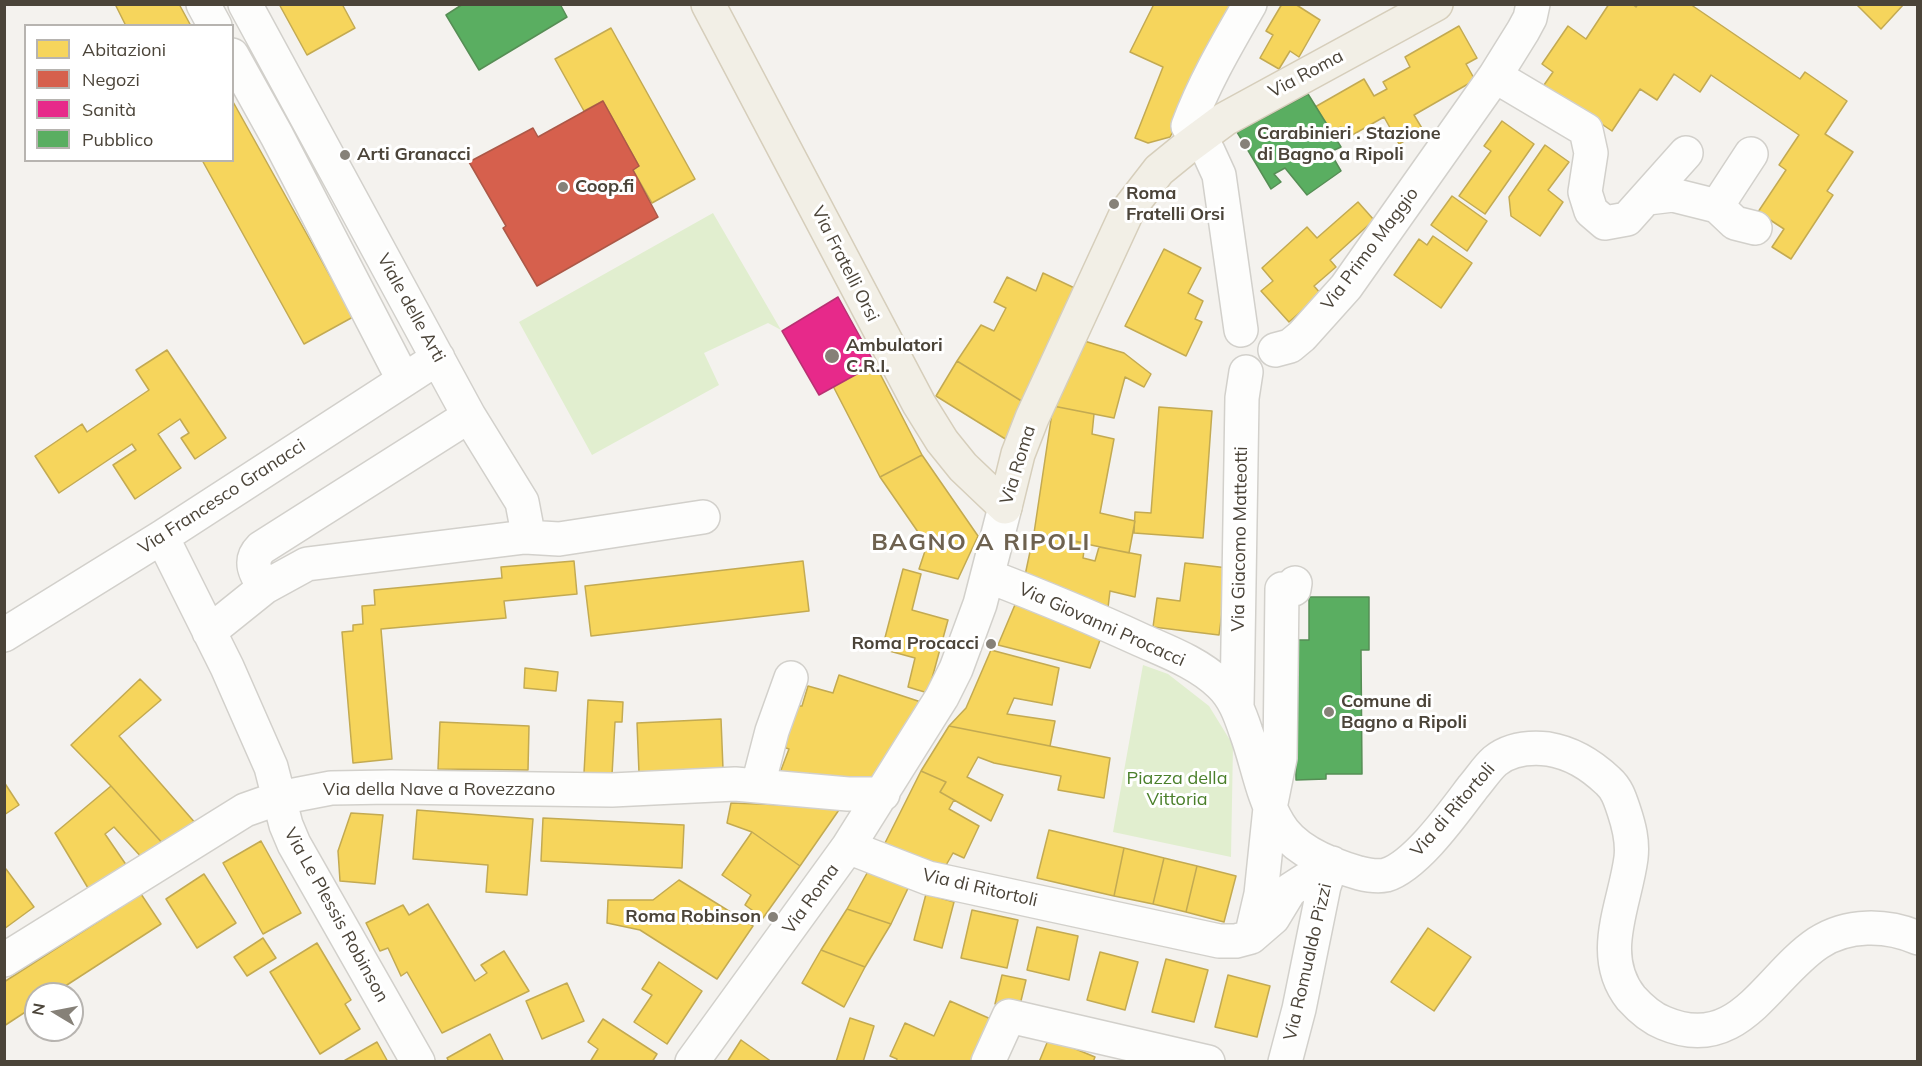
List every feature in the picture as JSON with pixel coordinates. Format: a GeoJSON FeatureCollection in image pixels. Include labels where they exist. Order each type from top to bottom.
{"type":"FeatureCollection","features":[{"type":"Feature","properties":{"kind":"main road","name":"Via Fratelli Orsi"},"geometry":{"type":"LineString","coordinates":[[708,4],[919,404],[942,441],[963,467],[1005,507]]}},
{"type":"Feature","properties":{"kind":"main road","name":"Via Roma"},"geometry":{"type":"LineString","coordinates":[[1005,507],[1018,454],[1032,418],[1128,210],[1159,170],[1225,119],[1436,4]]}},
{"type":"Feature","properties":{"kind":"street"},"geometry":{"type":"LineString","coordinates":[[203,4],[214,24]]}},
{"type":"Feature","properties":{"kind":"street","name":"Viale delle Arti"},"geometry":{"type":"LineString","coordinates":[[245,4],[285,82],[469,416],[522,502],[526,523],[525,537]]}},
{"type":"Feature","properties":{"kind":"street"},"geometry":{"type":"LineString","coordinates":[[1241,330],[1219,175],[1208,151],[1188,126],[1214,66],[1250,4]]}},
{"type":"Feature","properties":{"kind":"street","name":"Via Primo Maggio"},"geometry":{"type":"LineString","coordinates":[[1275,350],[1290,346],[1302,336],[1346,287],[1495,76],[1523,32],[1530,18],[1533,4]]}},
{"type":"Feature","properties":{"kind":"street"},"geometry":{"type":"LineString","coordinates":[[234,58],[257,98],[403,379]]}},
{"type":"Feature","properties":{"kind":"street"},"geometry":{"type":"LineString","coordinates":[[1495,76],[1586,130],[1591,153],[1585,192],[1591,211],[1605,223],[1627,219],[1686,153]]}},
{"type":"Feature","properties":{"kind":"street"},"geometry":{"type":"LineString","coordinates":[[257,98],[285,82]]}},
{"type":"Feature","properties":{"kind":"street"},"geometry":{"type":"LineString","coordinates":[[1717,206],[1750,154]]}},
{"type":"Feature","properties":{"kind":"street"},"geometry":{"type":"LineString","coordinates":[[1648,198],[1673,195],[1717,206],[1735,223],[1755,228]]}},
{"type":"Feature","properties":{"kind":"street"},"geometry":{"type":"LineString","coordinates":[[1249,327],[1264,330],[1270,336],[1275,350],[1274,359],[1268,367],[1256,373],[1246,372],[1234,363],[1229,351],[1232,339],[1241,330],[1249,327]]}},
{"type":"Feature","properties":{"kind":"street","name":"Via Francesco Granacci"},"geometry":{"type":"LineString","coordinates":[[4,635],[162,537],[438,358]]}},
{"type":"Feature","properties":{"kind":"street","name":"Via Giacomo Matteotti"},"geometry":{"type":"LineString","coordinates":[[1237,705],[1242,389],[1246,372]]}},
{"type":"Feature","properties":{"kind":"street"},"geometry":{"type":"LineString","coordinates":[[265,587],[256,575],[253,560],[261,548],[469,416]]}},
{"type":"Feature","properties":{"kind":"street","name":"Via Roma"},"geometry":{"type":"LineString","coordinates":[[692,1062],[848,847],[938,703],[956,669],[988,576],[1005,507]]}},
{"type":"Feature","properties":{"kind":"street"},"geometry":{"type":"LineString","coordinates":[[209,632],[265,587],[296,569],[323,561],[525,537],[559,539],[703,517]]}},
{"type":"Feature","properties":{"kind":"street","name":"Via Le Plessis Robinson"},"geometry":{"type":"LineString","coordinates":[[162,537],[271,767],[286,825],[294,844],[417,1062]]}},
{"type":"Feature","properties":{"kind":"street","name":"Via Giovanni Procacci"},"geometry":{"type":"LineString","coordinates":[[988,576],[1178,656],[1220,684],[1237,705]]}},
{"type":"Feature","properties":{"kind":"street"},"geometry":{"type":"LineString","coordinates":[[1251,937],[1261,894],[1270,808],[1280,758],[1282,589],[1294,589],[1295,583]]}},
{"type":"Feature","properties":{"kind":"street"},"geometry":{"type":"LineString","coordinates":[[758,785],[772,731],[791,678]]}},
{"type":"Feature","properties":{"kind":"street"},"geometry":{"type":"LineString","coordinates":[[1237,705],[1255,755],[1270,808],[1279,825],[1291,839],[1332,863],[1290,891],[1273,918],[1251,937]]}},
{"type":"Feature","properties":{"kind":"street","name":"Via di Ritortoli"},"geometry":{"type":"LineString","coordinates":[[1332,863],[1372,876],[1384,876],[1396,870],[1414,856],[1442,827],[1492,763],[1518,750],[1545,749],[1577,757],[1590,765],[1612,785],[1620,798],[1631,836],[1631,858],[1615,929],[1613,952],[1615,964],[1630,996],[1660,1022],[1682,1029],[1696,1030],[1709,1029],[1730,1022],[1754,1005],[1787,971],[1818,944],[1851,930],[1887,929],[1917,938]]}},
{"type":"Feature","properties":{"kind":"street","name":"Via della Nave a Rovezzano"},"geometry":{"type":"LineString","coordinates":[[4,960],[245,810],[279,798],[332,788],[612,790],[735,784],[840,793],[883,794]]}},
{"type":"Feature","properties":{"kind":"street","name":"Via di Ritortoli"},"geometry":{"type":"LineString","coordinates":[[848,847],[928,878],[1219,941],[1236,941],[1251,937]]}},
{"type":"Feature","properties":{"kind":"street","name":"Via Romualdo Pizzi"},"geometry":{"type":"LineString","coordinates":[[1285,1062],[1299,1009],[1324,886],[1332,863]]}},
{"type":"Feature","properties":{"kind":"street"},"geometry":{"type":"LineString","coordinates":[[988,1062],[1009,1016],[1208,1062]]}},
{"type":"Feature","properties":{"kind":"green space"},"geometry":{"type":"Polygon","coordinates":[[[713,213],[781,330],[768,323],[704,353],[719,385],[592,455],[519,322],[713,213]]]}},
{"type":"Feature","properties":{"kind":"green space","name":"Piazza della Vittoria"},"geometry":{"type":"Polygon","coordinates":[[[1143,665],[1168,674],[1209,706],[1233,745],[1231,857],[1113,832],[1143,665]]]}},
{"type":"Feature","properties":{"kind":"building: Abitazioni"},"geometry":{"type":"Polygon","coordinates":[[[115,4],[179,4],[190,24],[125,24],[115,4]]]}},
{"type":"Feature","properties":{"kind":"building: Abitazioni"},"geometry":{"type":"Polygon","coordinates":[[[279,4],[342,4],[355,28],[307,55],[279,4]]]}},
{"type":"Feature","properties":{"kind":"building: Abitazioni"},"geometry":{"type":"Polygon","coordinates":[[[1154,4],[1243,4],[1170,137],[1148,143],[1135,138],[1163,67],[1130,52],[1154,4]]]}},
{"type":"Feature","properties":{"kind":"building: Abitazioni"},"geometry":{"type":"Polygon","coordinates":[[[1282,4],[1295,4],[1320,20],[1299,57],[1290,51],[1279,69],[1260,58],[1273,35],[1266,31],[1282,4]]]}},
{"type":"Feature","properties":{"kind":"building: Abitazioni"},"geometry":{"type":"Polygon","coordinates":[[[1609,4],[1632,4],[1636,7],[1638,4],[1690,4],[1800,79],[1805,72],[1847,101],[1825,134],[1853,152],[1827,191],[1833,195],[1791,259],[1772,247],[1784,229],[1758,212],[1786,170],[1779,165],[1799,135],[1711,75],[1700,92],[1674,74],[1657,100],[1640,89],[1612,131],[1544,85],[1553,72],[1542,64],[1568,26],[1586,39],[1609,4]]]}},
{"type":"Feature","properties":{"kind":"building: Abitazioni"},"geometry":{"type":"Polygon","coordinates":[[[1856,4],[1904,4],[1881,29],[1856,4]]]}},
{"type":"Feature","properties":{"kind":"building: Abitazioni"},"geometry":{"type":"Polygon","coordinates":[[[1459,26],[1477,58],[1466,64],[1475,80],[1414,115],[1423,130],[1399,144],[1384,117],[1347,138],[1341,127],[1330,133],[1315,107],[1364,79],[1374,96],[1387,89],[1383,82],[1410,67],[1405,57],[1459,26]]]}},
{"type":"Feature","properties":{"kind":"building: Abitazioni"},"geometry":{"type":"Polygon","coordinates":[[[611,28],[695,179],[652,203],[633,170],[639,166],[603,101],[584,111],[555,59],[611,28]]]}},
{"type":"Feature","properties":{"kind":"building: Abitazioni"},"geometry":{"type":"Polygon","coordinates":[[[234,104],[353,317],[304,344],[203,162],[234,162],[234,104]]]}},
{"type":"Feature","properties":{"kind":"building: Abitazioni"},"geometry":{"type":"Polygon","coordinates":[[[1502,121],[1534,144],[1485,214],[1459,196],[1491,151],[1484,146],[1502,121]]]}},
{"type":"Feature","properties":{"kind":"building: Abitazioni"},"geometry":{"type":"Polygon","coordinates":[[[1545,145],[1569,162],[1548,190],[1563,202],[1540,236],[1511,216],[1509,197],[1545,145]]]}},
{"type":"Feature","properties":{"kind":"building: Abitazioni"},"geometry":{"type":"Polygon","coordinates":[[[1452,196],[1487,221],[1467,251],[1431,225],[1452,196]]]}},
{"type":"Feature","properties":{"kind":"building: Abitazioni"},"geometry":{"type":"Polygon","coordinates":[[[1358,202],[1374,220],[1330,260],[1336,267],[1314,286],[1321,294],[1289,322],[1261,291],[1273,281],[1262,268],[1307,227],[1317,238],[1358,202]]]}},
{"type":"Feature","properties":{"kind":"building: Abitazioni"},"geometry":{"type":"Polygon","coordinates":[[[1433,236],[1472,263],[1441,308],[1394,275],[1419,239],[1427,245],[1433,236]]]}},
{"type":"Feature","properties":{"kind":"building: Abitazioni"},"geometry":{"type":"Polygon","coordinates":[[[1164,249],[1201,268],[1188,293],[1203,301],[1195,319],[1202,322],[1186,356],[1125,326],[1164,249]]]}},
{"type":"Feature","properties":{"kind":"building: Abitazioni"},"geometry":{"type":"Polygon","coordinates":[[[1043,273],[1085,293],[1028,405],[957,361],[981,325],[994,331],[1006,308],[994,302],[1007,277],[1036,291],[1043,273]]]}},
{"type":"Feature","properties":{"kind":"building: Abitazioni"},"geometry":{"type":"Polygon","coordinates":[[[1081,340],[1124,353],[1151,374],[1144,387],[1125,377],[1114,418],[1053,406],[1081,340]]]}},
{"type":"Feature","properties":{"kind":"building: Abitazioni"},"geometry":{"type":"Polygon","coordinates":[[[167,350],[226,438],[195,459],[181,438],[189,433],[180,419],[158,434],[181,468],[135,499],[113,465],[136,450],[132,444],[59,493],[35,456],[82,424],[87,432],[149,390],[136,370],[167,350]]]}},
{"type":"Feature","properties":{"kind":"building: Abitazioni"},"geometry":{"type":"Polygon","coordinates":[[[957,361],[1028,405],[1007,440],[936,396],[957,361]]]}},
{"type":"Feature","properties":{"kind":"building: Abitazioni"},"geometry":{"type":"Polygon","coordinates":[[[875,364],[922,455],[880,477],[833,386],[875,364]]]}},
{"type":"Feature","properties":{"kind":"building: Abitazioni"},"geometry":{"type":"Polygon","coordinates":[[[1053,406],[1094,414],[1092,434],[1114,439],[1100,513],[1135,521],[1129,553],[1034,533],[1053,406]]]}},
{"type":"Feature","properties":{"kind":"building: Abitazioni"},"geometry":{"type":"Polygon","coordinates":[[[1159,407],[1212,411],[1203,538],[1134,533],[1135,512],[1151,513],[1159,407]]]}},
{"type":"Feature","properties":{"kind":"building: Abitazioni"},"geometry":{"type":"Polygon","coordinates":[[[922,455],[978,536],[958,579],[919,569],[927,545],[880,477],[922,455]]]}},
{"type":"Feature","properties":{"kind":"building: Abitazioni"},"geometry":{"type":"Polygon","coordinates":[[[1034,533],[1085,543],[1083,558],[1095,561],[1099,547],[1141,555],[1135,597],[1110,591],[1107,616],[1024,580],[1034,533]]]}},
{"type":"Feature","properties":{"kind":"building: Abitazioni"},"geometry":{"type":"Polygon","coordinates":[[[574,561],[577,594],[504,601],[506,618],[381,629],[392,759],[353,763],[342,632],[353,631],[353,625],[363,624],[362,606],[375,605],[374,590],[502,578],[501,567],[574,561]]]}},
{"type":"Feature","properties":{"kind":"building: Abitazioni"},"geometry":{"type":"Polygon","coordinates":[[[803,561],[809,611],[591,636],[585,586],[803,561]]]}},
{"type":"Feature","properties":{"kind":"building: Abitazioni"},"geometry":{"type":"Polygon","coordinates":[[[1185,563],[1228,568],[1219,635],[1153,627],[1157,598],[1180,601],[1185,563]]]}},
{"type":"Feature","properties":{"kind":"building: Abitazioni"},"geometry":{"type":"Polygon","coordinates":[[[903,569],[921,574],[912,610],[948,620],[928,693],[908,687],[915,658],[882,649],[903,569]]]}},
{"type":"Feature","properties":{"kind":"building: Abitazioni"},"geometry":{"type":"Polygon","coordinates":[[[1017,600],[1100,640],[1090,668],[998,645],[1017,600]]]}},
{"type":"Feature","properties":{"kind":"building: Abitazioni"},"geometry":{"type":"Polygon","coordinates":[[[991,650],[1059,668],[1052,705],[1014,698],[1007,714],[1055,721],[1050,746],[949,726],[966,708],[991,650]]]}},
{"type":"Feature","properties":{"kind":"building: Abitazioni"},"geometry":{"type":"Polygon","coordinates":[[[525,668],[558,672],[556,691],[524,688],[525,668]]]}},
{"type":"Feature","properties":{"kind":"building: Abitazioni"},"geometry":{"type":"Polygon","coordinates":[[[839,675],[921,702],[880,783],[778,778],[789,749],[783,747],[794,706],[802,706],[808,686],[833,693],[839,675]]]}},
{"type":"Feature","properties":{"kind":"building: Abitazioni"},"geometry":{"type":"Polygon","coordinates":[[[140,679],[161,700],[119,736],[197,825],[165,846],[71,745],[140,679]]]}},
{"type":"Feature","properties":{"kind":"building: Abitazioni"},"geometry":{"type":"Polygon","coordinates":[[[588,700],[623,702],[622,722],[615,722],[612,775],[584,773],[588,700]]]}},
{"type":"Feature","properties":{"kind":"building: Abitazioni"},"geometry":{"type":"Polygon","coordinates":[[[721,719],[723,769],[639,773],[637,723],[721,719]]]}},
{"type":"Feature","properties":{"kind":"building: Abitazioni"},"geometry":{"type":"Polygon","coordinates":[[[440,722],[529,726],[528,770],[438,769],[440,722]]]}},
{"type":"Feature","properties":{"kind":"building: Abitazioni"},"geometry":{"type":"Polygon","coordinates":[[[949,726],[1110,758],[1104,798],[1058,790],[1061,776],[994,763],[978,757],[967,777],[1003,795],[991,821],[940,792],[946,782],[921,771],[949,726]]]}},
{"type":"Feature","properties":{"kind":"building: Abitazioni"},"geometry":{"type":"Polygon","coordinates":[[[921,771],[946,782],[940,792],[954,800],[949,809],[979,826],[964,858],[953,853],[941,874],[883,847],[921,771]]]}},
{"type":"Feature","properties":{"kind":"building: Abitazioni"},"geometry":{"type":"Polygon","coordinates":[[[4,782],[19,805],[4,815],[4,782]]]}},
{"type":"Feature","properties":{"kind":"building: Abitazioni"},"geometry":{"type":"Polygon","coordinates":[[[111,786],[165,846],[144,860],[114,827],[105,834],[129,869],[91,893],[55,833],[111,786]]]}},
{"type":"Feature","properties":{"kind":"building: Abitazioni"},"geometry":{"type":"Polygon","coordinates":[[[731,803],[841,807],[800,866],[752,832],[727,823],[731,803]]]}},
{"type":"Feature","properties":{"kind":"building: Abitazioni"},"geometry":{"type":"Polygon","coordinates":[[[417,810],[533,819],[527,895],[486,892],[488,865],[413,859],[417,810]]]}},
{"type":"Feature","properties":{"kind":"building: Abitazioni"},"geometry":{"type":"Polygon","coordinates":[[[351,813],[383,815],[375,884],[340,881],[338,851],[351,813]]]}},
{"type":"Feature","properties":{"kind":"building: Abitazioni"},"geometry":{"type":"Polygon","coordinates":[[[543,818],[684,825],[682,868],[541,861],[543,818]]]}},
{"type":"Feature","properties":{"kind":"building: Abitazioni"},"geometry":{"type":"Polygon","coordinates":[[[1049,830],[1124,848],[1114,896],[1037,878],[1049,830]]]}},
{"type":"Feature","properties":{"kind":"building: Abitazioni"},"geometry":{"type":"Polygon","coordinates":[[[752,832],[800,866],[763,918],[745,905],[751,895],[722,875],[752,832]]]}},
{"type":"Feature","properties":{"kind":"building: Abitazioni"},"geometry":{"type":"Polygon","coordinates":[[[261,841],[301,913],[263,934],[223,863],[261,841]]]}},
{"type":"Feature","properties":{"kind":"building: Abitazioni"},"geometry":{"type":"Polygon","coordinates":[[[1124,848],[1164,858],[1153,904],[1114,896],[1124,848]]]}},
{"type":"Feature","properties":{"kind":"building: Abitazioni"},"geometry":{"type":"Polygon","coordinates":[[[1164,858],[1197,866],[1186,912],[1153,904],[1164,858]]]}},
{"type":"Feature","properties":{"kind":"building: Abitazioni"},"geometry":{"type":"Polygon","coordinates":[[[871,866],[911,882],[891,924],[847,909],[871,866]]]}},
{"type":"Feature","properties":{"kind":"building: Abitazioni"},"geometry":{"type":"Polygon","coordinates":[[[1197,866],[1236,876],[1224,922],[1186,912],[1197,866]]]}},
{"type":"Feature","properties":{"kind":"building: Abitazioni"},"geometry":{"type":"Polygon","coordinates":[[[6,869],[34,907],[4,929],[4,870],[6,869]]]}},
{"type":"Feature","properties":{"kind":"building: Abitazioni"},"geometry":{"type":"Polygon","coordinates":[[[204,874],[236,923],[197,948],[166,899],[204,874]]]}},
{"type":"Feature","properties":{"kind":"building: Abitazioni"},"geometry":{"type":"Polygon","coordinates":[[[679,880],[753,926],[717,979],[640,930],[607,923],[608,900],[653,900],[679,880]]]}},
{"type":"Feature","properties":{"kind":"building: Abitazioni"},"geometry":{"type":"Polygon","coordinates":[[[141,894],[161,924],[72,982],[24,982],[24,1013],[4,1026],[4,982],[141,894]]]}},
{"type":"Feature","properties":{"kind":"building: Abitazioni"},"geometry":{"type":"Polygon","coordinates":[[[926,894],[954,902],[942,948],[914,940],[926,894]]]}},
{"type":"Feature","properties":{"kind":"building: Abitazioni"},"geometry":{"type":"Polygon","coordinates":[[[428,904],[475,981],[487,973],[481,965],[504,951],[529,991],[442,1033],[407,972],[401,976],[388,948],[380,951],[366,923],[403,905],[409,915],[428,904]]]}},
{"type":"Feature","properties":{"kind":"building: Abitazioni"},"geometry":{"type":"Polygon","coordinates":[[[847,909],[891,924],[865,967],[821,950],[847,909]]]}},
{"type":"Feature","properties":{"kind":"building: Abitazioni"},"geometry":{"type":"Polygon","coordinates":[[[972,910],[1018,920],[1007,968],[961,958],[972,910]]]}},
{"type":"Feature","properties":{"kind":"building: Abitazioni"},"geometry":{"type":"Polygon","coordinates":[[[1037,927],[1078,936],[1069,980],[1027,970],[1037,927]]]}},
{"type":"Feature","properties":{"kind":"building: Abitazioni"},"geometry":{"type":"Polygon","coordinates":[[[1428,928],[1471,957],[1434,1011],[1391,982],[1428,928]]]}},
{"type":"Feature","properties":{"kind":"building: Abitazioni"},"geometry":{"type":"Polygon","coordinates":[[[263,938],[276,958],[247,976],[234,957],[263,938]]]}},
{"type":"Feature","properties":{"kind":"building: Abitazioni"},"geometry":{"type":"Polygon","coordinates":[[[317,943],[351,1000],[345,1004],[360,1029],[320,1054],[270,972],[317,943]]]}},
{"type":"Feature","properties":{"kind":"building: Abitazioni"},"geometry":{"type":"Polygon","coordinates":[[[821,950],[865,967],[844,1007],[802,983],[821,950]]]}},
{"type":"Feature","properties":{"kind":"building: Abitazioni"},"geometry":{"type":"Polygon","coordinates":[[[1100,952],[1138,962],[1125,1010],[1087,1000],[1100,952]]]}},
{"type":"Feature","properties":{"kind":"building: Abitazioni"},"geometry":{"type":"Polygon","coordinates":[[[1166,959],[1208,970],[1194,1022],[1152,1012],[1166,959]]]}},
{"type":"Feature","properties":{"kind":"building: Abitazioni"},"geometry":{"type":"Polygon","coordinates":[[[659,962],[702,991],[667,1044],[634,1022],[652,995],[642,989],[659,962]]]}},
{"type":"Feature","properties":{"kind":"building: Abitazioni"},"geometry":{"type":"Polygon","coordinates":[[[1002,975],[1026,980],[1019,1009],[995,1004],[1002,975]]]}},
{"type":"Feature","properties":{"kind":"building: Abitazioni"},"geometry":{"type":"Polygon","coordinates":[[[1228,975],[1270,986],[1257,1037],[1215,1027],[1228,975]]]}},
{"type":"Feature","properties":{"kind":"building: Abitazioni"},"geometry":{"type":"Polygon","coordinates":[[[567,983],[584,1021],[542,1039],[526,1001],[567,983]]]}},
{"type":"Feature","properties":{"kind":"building: Abitazioni"},"geometry":{"type":"Polygon","coordinates":[[[950,1001],[993,1020],[974,1062],[896,1062],[897,1059],[890,1056],[905,1023],[934,1036],[950,1001]]]}},
{"type":"Feature","properties":{"kind":"building: Abitazioni"},"geometry":{"type":"Polygon","coordinates":[[[850,1018],[874,1026],[863,1062],[836,1062],[850,1018]]]}},
{"type":"Feature","properties":{"kind":"building: Abitazioni"},"geometry":{"type":"Polygon","coordinates":[[[603,1019],[657,1054],[652,1062],[590,1062],[598,1049],[588,1042],[603,1019]]]}},
{"type":"Feature","properties":{"kind":"building: Abitazioni"},"geometry":{"type":"Polygon","coordinates":[[[490,1034],[504,1062],[449,1062],[447,1058],[490,1034]]]}},
{"type":"Feature","properties":{"kind":"building: Abitazioni"},"geometry":{"type":"Polygon","coordinates":[[[1049,1038],[1095,1057],[1093,1062],[1039,1062],[1049,1038]]]}},
{"type":"Feature","properties":{"kind":"building: Abitazioni"},"geometry":{"type":"Polygon","coordinates":[[[741,1040],[772,1062],[727,1062],[741,1040]]]}},
{"type":"Feature","properties":{"kind":"building: Abitazioni"},"geometry":{"type":"Polygon","coordinates":[[[377,1042],[388,1062],[342,1062],[377,1042]]]}},
{"type":"Feature","properties":{"kind":"building: Negozi","name":"Coop.fi"},"geometry":{"type":"Polygon","coordinates":[[[603,101],[639,166],[633,170],[658,217],[537,286],[503,228],[506,226],[469,162],[533,128],[538,137],[603,101]]]}},
{"type":"Feature","properties":{"kind":"building: Sanità"},"geometry":{"type":"Polygon","coordinates":[[[838,297],[875,364],[819,395],[782,331],[838,297]]]}},
{"type":"Feature","properties":{"kind":"building: Pubblico"},"geometry":{"type":"Polygon","coordinates":[[[463,4],[560,4],[567,17],[479,70],[446,15],[463,4]]]}},
{"type":"Feature","properties":{"kind":"building: Pubblico"},"geometry":{"type":"Polygon","coordinates":[[[1308,94],[1341,147],[1330,152],[1341,171],[1307,195],[1285,168],[1274,174],[1281,182],[1271,189],[1237,132],[1308,94]]]}},
{"type":"Feature","properties":{"kind":"building: Pubblico","name":"Comune di Bagno a Ripoli"},"geometry":{"type":"Polygon","coordinates":[[[1309,597],[1369,597],[1369,650],[1361,650],[1362,774],[1326,774],[1326,779],[1296,780],[1295,640],[1309,640],[1309,597]]]}},
{"type":"Feature","properties":{"kind":"place","name":"Carabinieri . Stazione di Bagno a Ripoli"},"geometry":{"type":"Point","coordinates":[1245,144]}},
{"type":"Feature","properties":{"kind":"place","name":"Arti Granacci"},"geometry":{"type":"Point","coordinates":[345,155]}},
{"type":"Feature","properties":{"kind":"place","name":"Coop.fi"},"geometry":{"type":"Point","coordinates":[563,187]}},
{"type":"Feature","properties":{"kind":"place","name":"Roma Fratelli Orsi"},"geometry":{"type":"Point","coordinates":[1114,204]}},
{"type":"Feature","properties":{"kind":"place","name":"Ambulatori C.R.I."},"geometry":{"type":"Point","coordinates":[832,356]}},
{"type":"Feature","properties":{"kind":"place","name":"Roma Procacci"},"geometry":{"type":"Point","coordinates":[991,644]}},
{"type":"Feature","properties":{"kind":"place","name":"Comune di Bagno a Ripoli"},"geometry":{"type":"Point","coordinates":[1329,712]}},
{"type":"Feature","properties":{"kind":"place","name":"Roma Robinson"},"geometry":{"type":"Point","coordinates":[773,917]}},
{"type":"Feature","properties":{"kind":"district","name":"BAGNO A RIPOLI"},"geometry":{"type":"Point","coordinates":[981,543]}}]}
